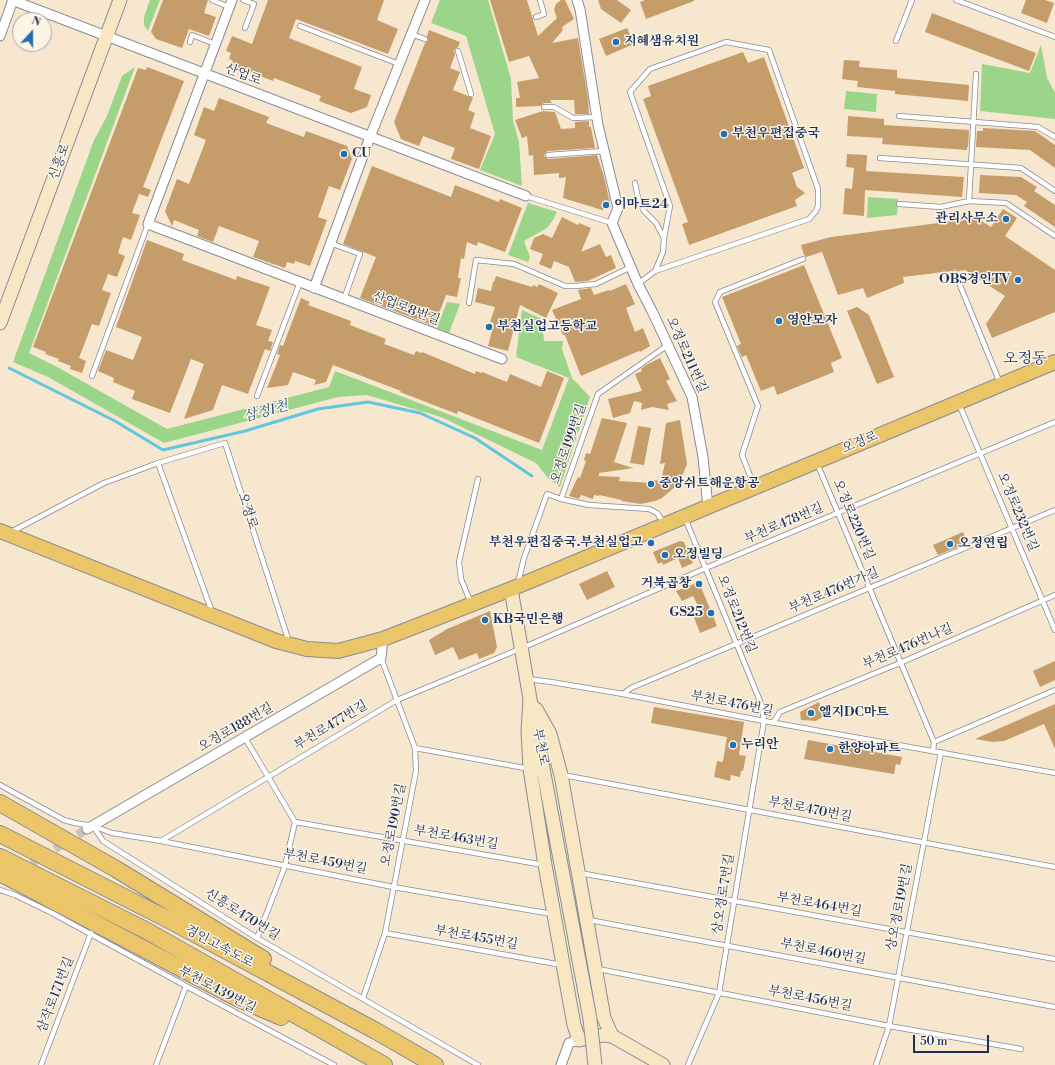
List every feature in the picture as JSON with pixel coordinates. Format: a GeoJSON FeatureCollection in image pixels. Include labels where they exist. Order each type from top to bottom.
{"type":"FeatureCollection","features":[{"type":"Feature","properties":{"kind":"highway"},"geometry":{"type":"LineString","coordinates":[[0,803],[52,831],[203,922],[376,1031]]}},
{"type":"Feature","properties":{"kind":"highway","name":"경인고속도로"},"geometry":{"type":"LineString","coordinates":[[0,834],[169,920],[376,1031],[435,1065]]}},
{"type":"Feature","properties":{"kind":"highway","name":"경인고속도로"},"geometry":{"type":"LineString","coordinates":[[0,857],[147,931],[384,1065]]}},
{"type":"Feature","properties":{"kind":"highway"},"geometry":{"type":"LineString","coordinates":[[0,873],[239,998],[367,1055]]}},
{"type":"Feature","properties":{"kind":"main road","name":"오정로"},"geometry":{"type":"LineString","coordinates":[[4,533],[276,641],[307,650],[338,651],[383,639],[514,587],[1055,362]]}},
{"type":"Feature","properties":{"kind":"street","name":"산업로"},"geometry":{"type":"LineString","coordinates":[[13,0],[106,37],[526,196]]}},
{"type":"Feature","properties":{"kind":"street"},"geometry":{"type":"LineString","coordinates":[[0,36],[13,0]]}},
{"type":"Feature","properties":{"kind":"street","name":"신흥로"},"geometry":{"type":"LineString","coordinates":[[0,323],[120,0]]}},
{"type":"Feature","properties":{"kind":"street"},"geometry":{"type":"LineString","coordinates":[[314,288],[370,137],[425,0]]}},
{"type":"Feature","properties":{"kind":"street"},"geometry":{"type":"LineString","coordinates":[[577,0],[580,9],[597,117],[618,208],[612,223]]}},
{"type":"Feature","properties":{"kind":"street"},"geometry":{"type":"LineString","coordinates":[[148,224],[231,3]]}},
{"type":"Feature","properties":{"kind":"street","name":"오정로211번길"},"geometry":{"type":"LineString","coordinates":[[612,223],[638,284],[692,397],[703,457],[708,506]]}},
{"type":"Feature","properties":{"kind":"street","name":"산업로8번길"},"geometry":{"type":"LineString","coordinates":[[148,224],[502,359]]}},
{"type":"Feature","properties":{"kind":"street","name":"부천로"},"geometry":{"type":"LineString","coordinates":[[514,587],[530,699],[590,1019],[594,1065]]}},
{"type":"Feature","properties":{"kind":"street"},"geometry":{"type":"LineString","coordinates":[[381,658],[383,639]]}},
{"type":"Feature","properties":{"kind":"street","name":"오정로188번길"},"geometry":{"type":"LineString","coordinates":[[90,828],[381,658]]}},
{"type":"Feature","properties":{"kind":"street"},"geometry":{"type":"LineString","coordinates":[[530,699],[528,731],[530,769],[545,865],[574,1025],[574,1042],[560,1065]]}},
{"type":"Feature","properties":{"kind":"street"},"geometry":{"type":"LineString","coordinates":[[530,699],[550,734],[561,775],[604,1018],[612,1036]]}},
{"type":"Feature","properties":{"kind":"street"},"geometry":{"type":"LineString","coordinates":[[574,1042],[604,1035],[612,1036],[662,1065]]}},
{"type":"Feature","properties":{"kind":"lane"},"geometry":{"type":"LineString","coordinates":[[212,0],[231,3]]}},
{"type":"Feature","properties":{"kind":"lane"},"geometry":{"type":"LineString","coordinates":[[243,0],[254,4],[245,28]]}},
{"type":"Feature","properties":{"kind":"lane"},"geometry":{"type":"LineString","coordinates":[[536,17],[544,14],[540,0]]}},
{"type":"Feature","properties":{"kind":"lane"},"geometry":{"type":"LineString","coordinates":[[896,41],[912,0]]}},
{"type":"Feature","properties":{"kind":"lane"},"geometry":{"type":"LineString","coordinates":[[956,0],[1055,37]]}},
{"type":"Feature","properties":{"kind":"lane"},"geometry":{"type":"LineString","coordinates":[[300,26],[399,64]]}},
{"type":"Feature","properties":{"kind":"lane"},"geometry":{"type":"LineString","coordinates":[[411,34],[425,39]]}},
{"type":"Feature","properties":{"kind":"lane"},"geometry":{"type":"LineString","coordinates":[[190,42],[192,35],[216,44]]}},
{"type":"Feature","properties":{"kind":"lane"},"geometry":{"type":"LineString","coordinates":[[638,284],[655,270],[809,219],[816,211],[818,206],[818,189],[769,50],[726,42],[650,68],[630,92],[670,206],[663,252],[655,270]]}},
{"type":"Feature","properties":{"kind":"lane"},"geometry":{"type":"LineString","coordinates":[[458,51],[471,94]]}},
{"type":"Feature","properties":{"kind":"lane"},"geometry":{"type":"LineString","coordinates":[[969,201],[976,74]]}},
{"type":"Feature","properties":{"kind":"lane"},"geometry":{"type":"LineString","coordinates":[[544,107],[554,106],[573,118],[597,117]]}},
{"type":"Feature","properties":{"kind":"lane"},"geometry":{"type":"LineString","coordinates":[[899,116],[1038,127],[1055,137]]}},
{"type":"Feature","properties":{"kind":"lane"},"geometry":{"type":"LineString","coordinates":[[548,155],[604,151]]}},
{"type":"Feature","properties":{"kind":"lane"},"geometry":{"type":"LineString","coordinates":[[880,158],[1021,168],[1055,191]]}},
{"type":"Feature","properties":{"kind":"lane"},"geometry":{"type":"LineString","coordinates":[[635,183],[638,198],[644,211],[656,223],[664,238]]}},
{"type":"Feature","properties":{"kind":"lane"},"geometry":{"type":"LineString","coordinates":[[526,196],[612,223]]}},
{"type":"Feature","properties":{"kind":"lane"},"geometry":{"type":"LineString","coordinates":[[899,204],[941,207],[969,201],[1006,203],[1054,234]]}},
{"type":"Feature","properties":{"kind":"lane"},"geometry":{"type":"LineString","coordinates":[[92,376],[148,224]]}},
{"type":"Feature","properties":{"kind":"lane"},"geometry":{"type":"LineString","coordinates":[[330,243],[360,254],[344,299]]}},
{"type":"Feature","properties":{"kind":"lane"},"geometry":{"type":"LineString","coordinates":[[755,487],[742,455],[758,406],[715,302],[720,292],[803,259]]}},
{"type":"Feature","properties":{"kind":"lane"},"geometry":{"type":"LineString","coordinates":[[469,303],[476,260],[514,264],[565,286],[596,284],[631,267]]}},
{"type":"Feature","properties":{"kind":"lane"},"geometry":{"type":"LineString","coordinates":[[955,274],[1001,385]]}},
{"type":"Feature","properties":{"kind":"lane"},"geometry":{"type":"LineString","coordinates":[[258,396],[300,282]]}},
{"type":"Feature","properties":{"kind":"lane","name":"오정로199번길"},"geometry":{"type":"LineString","coordinates":[[514,587],[547,494],[561,499],[598,394],[668,345]]}},
{"type":"Feature","properties":{"kind":"lane","name":"오정로232번길"},"geometry":{"type":"LineString","coordinates":[[958,402],[1055,630]]}},
{"type":"Feature","properties":{"kind":"lane","name":"부천로478번길"},"geometry":{"type":"LineString","coordinates":[[522,648],[706,568],[1055,422]]}},
{"type":"Feature","properties":{"kind":"lane","name":"오정로"},"geometry":{"type":"LineString","coordinates":[[4,533],[104,483],[158,463],[225,442],[290,645]]}},
{"type":"Feature","properties":{"kind":"lane","name":"오정로220번길"},"geometry":{"type":"LineString","coordinates":[[817,461],[934,742]]}},
{"type":"Feature","properties":{"kind":"lane"},"geometry":{"type":"LineString","coordinates":[[158,463],[213,616]]}},
{"type":"Feature","properties":{"kind":"lane"},"geometry":{"type":"LineString","coordinates":[[471,604],[461,579],[459,562],[478,479]]}},
{"type":"Feature","properties":{"kind":"lane"},"geometry":{"type":"LineString","coordinates":[[561,499],[589,505],[649,509],[657,513],[665,524]]}},
{"type":"Feature","properties":{"kind":"lane","name":"부천로476번가길"},"geometry":{"type":"LineString","coordinates":[[623,694],[631,688],[1055,510]]}},
{"type":"Feature","properties":{"kind":"lane","name":"오정로212번길"},"geometry":{"type":"LineString","coordinates":[[685,516],[762,706],[764,721]]}},
{"type":"Feature","properties":{"kind":"lane","name":"부천로476번나길"},"geometry":{"type":"LineString","coordinates":[[773,723],[780,712],[900,663],[1055,595]]}},
{"type":"Feature","properties":{"kind":"lane","name":"부천로477번길"},"geometry":{"type":"LineString","coordinates":[[161,841],[397,700],[522,648]]}},
{"type":"Feature","properties":{"kind":"lane","name":"오정로190번길"},"geometry":{"type":"LineString","coordinates":[[363,998],[385,933],[416,770],[415,748],[381,658]]}},
{"type":"Feature","properties":{"kind":"lane","name":"부천로476번길"},"geometry":{"type":"LineString","coordinates":[[527,679],[623,694],[773,723],[1055,772]]}},
{"type":"Feature","properties":{"kind":"lane"},"geometry":{"type":"LineString","coordinates":[[933,751],[934,742],[1055,690]]}},
{"type":"Feature","properties":{"kind":"lane","name":"상오정로7번길"},"geometry":{"type":"LineString","coordinates":[[688,1065],[719,993],[764,721]]}},
{"type":"Feature","properties":{"kind":"lane"},"geometry":{"type":"LineString","coordinates":[[245,738],[295,822],[285,866],[257,938]]}},
{"type":"Feature","properties":{"kind":"lane","name":"부천로"},"geometry":{"type":"LineString","coordinates":[[415,748],[530,769]]}},
{"type":"Feature","properties":{"kind":"lane","name":"상오정로19번길"},"geometry":{"type":"LineString","coordinates":[[876,1065],[889,1026],[941,752]]}},
{"type":"Feature","properties":{"kind":"lane","name":"부천로470번길"},"geometry":{"type":"LineString","coordinates":[[561,775],[1055,867]]}},
{"type":"Feature","properties":{"kind":"lane"},"geometry":{"type":"LineString","coordinates":[[0,785],[64,820],[90,828]]}},
{"type":"Feature","properties":{"kind":"lane","name":"부천로463번길"},"geometry":{"type":"LineString","coordinates":[[295,822],[545,865]]}},
{"type":"Feature","properties":{"kind":"lane","name":"부천로459번길"},"geometry":{"type":"LineString","coordinates":[[90,828],[393,887],[554,914]]}},
{"type":"Feature","properties":{"kind":"lane","name":"신흥로470번길"},"geometry":{"type":"LineString","coordinates":[[90,828],[104,841],[257,938],[478,1065]]}},
{"type":"Feature","properties":{"kind":"lane","name":"부천로464번길"},"geometry":{"type":"LineString","coordinates":[[579,872],[1055,959]]}},
{"type":"Feature","properties":{"kind":"lane","name":"부천로439번길"},"geometry":{"type":"LineString","coordinates":[[0,890],[15,895],[52,912],[334,1065]]}},
{"type":"Feature","properties":{"kind":"lane","name":"부천로460번길"},"geometry":{"type":"LineString","coordinates":[[587,919],[1055,1007]]}},
{"type":"Feature","properties":{"kind":"lane","name":"부천로455번길"},"geometry":{"type":"LineString","coordinates":[[385,933],[563,965]]}},
{"type":"Feature","properties":{"kind":"lane","name":"삼작로171번길"},"geometry":{"type":"LineString","coordinates":[[42,1065],[91,934]]}},
{"type":"Feature","properties":{"kind":"lane","name":"부천로456번길"},"geometry":{"type":"LineString","coordinates":[[596,969],[889,1026],[1021,1049]]}},
{"type":"Feature","properties":{"kind":"lane"},"geometry":{"type":"LineString","coordinates":[[156,1065],[186,986]]}},
{"type":"Feature","properties":{"kind":"green space"},"geometry":{"type":"Polygon","coordinates":[[[150,0],[160,0],[148,31],[144,25],[144,17],[150,0]]]}},
{"type":"Feature","properties":{"kind":"green space"},"geometry":{"type":"Polygon","coordinates":[[[440,0],[488,0],[511,79],[513,121],[519,142],[522,186],[480,170],[495,134],[466,36],[431,23],[440,0]]]}},
{"type":"Feature","properties":{"kind":"green space"},"geometry":{"type":"Polygon","coordinates":[[[1041,45],[1047,78],[1055,93],[1055,119],[980,111],[982,64],[1030,73],[1041,45]]]}},
{"type":"Feature","properties":{"kind":"green space"},"geometry":{"type":"Polygon","coordinates":[[[135,67],[29,353],[59,368],[167,429],[329,387],[335,371],[542,450],[569,378],[516,357],[522,310],[542,319],[544,341],[563,341],[562,349],[572,378],[590,397],[560,487],[549,479],[536,463],[441,417],[367,395],[338,397],[164,443],[48,377],[13,362],[94,140],[107,116],[122,76],[135,67]]]}},
{"type":"Feature","properties":{"kind":"green space"},"geometry":{"type":"Polygon","coordinates":[[[846,91],[877,94],[876,112],[844,109],[846,91]]]}},
{"type":"Feature","properties":{"kind":"green space"},"geometry":{"type":"Polygon","coordinates":[[[868,197],[898,199],[897,215],[867,218],[868,197]]]}},
{"type":"Feature","properties":{"kind":"green space"},"geometry":{"type":"Polygon","coordinates":[[[528,203],[557,212],[547,228],[524,241],[530,257],[528,262],[508,255],[528,203]]]}},
{"type":"Feature","properties":{"kind":"green space"},"geometry":{"type":"Polygon","coordinates":[[[447,302],[460,304],[449,333],[437,328],[447,302]]]}},
{"type":"Feature","properties":{"kind":"building"},"geometry":{"type":"Polygon","coordinates":[[[163,0],[208,0],[204,13],[216,17],[209,36],[189,29],[182,48],[156,39],[151,32],[163,0]]]}},
{"type":"Feature","properties":{"kind":"building"},"geometry":{"type":"Polygon","coordinates":[[[268,0],[384,0],[377,20],[398,29],[388,54],[296,19],[289,38],[362,67],[354,89],[371,95],[367,107],[351,113],[319,101],[321,96],[274,78],[273,81],[232,65],[233,61],[229,59],[231,53],[226,51],[232,36],[252,44],[268,0]]]}},
{"type":"Feature","properties":{"kind":"building"},"geometry":{"type":"Polygon","coordinates":[[[490,0],[527,0],[538,36],[557,18],[554,10],[556,4],[561,0],[565,0],[574,19],[562,27],[563,30],[552,43],[578,38],[589,114],[575,114],[574,100],[550,100],[552,103],[544,103],[540,106],[516,107],[516,98],[520,98],[517,82],[539,78],[529,56],[509,62],[490,0]]]}},
{"type":"Feature","properties":{"kind":"building"},"geometry":{"type":"Polygon","coordinates":[[[598,0],[617,0],[631,10],[621,23],[601,9],[598,0]]]}},
{"type":"Feature","properties":{"kind":"building"},"geometry":{"type":"Polygon","coordinates":[[[645,0],[694,1],[646,19],[640,2],[645,0]]]}},
{"type":"Feature","properties":{"kind":"building"},"geometry":{"type":"Polygon","coordinates":[[[1026,0],[1045,0],[1054,3],[1047,23],[1021,13],[1026,0]]]}},
{"type":"Feature","properties":{"kind":"building"},"geometry":{"type":"Polygon","coordinates":[[[932,13],[1036,53],[1029,71],[925,32],[932,13]]]}},
{"type":"Feature","properties":{"kind":"building","name":"지혜샘유치원"},"geometry":{"type":"Polygon","coordinates":[[[627,28],[634,44],[606,56],[599,39],[627,28]]]}},
{"type":"Feature","properties":{"kind":"building"},"geometry":{"type":"Polygon","coordinates":[[[429,30],[460,42],[458,47],[454,50],[455,55],[450,68],[460,72],[453,90],[473,98],[468,110],[475,113],[470,128],[491,136],[479,169],[451,159],[455,148],[423,136],[419,146],[401,139],[394,122],[425,43],[428,41],[427,36],[429,30]]]}},
{"type":"Feature","properties":{"kind":"building","name":"부천우편집중국"},"geometry":{"type":"Polygon","coordinates":[[[743,52],[748,63],[764,57],[804,168],[792,173],[797,187],[805,193],[795,200],[797,206],[689,245],[682,224],[688,222],[643,99],[651,96],[648,86],[743,52]]]}},
{"type":"Feature","properties":{"kind":"building"},"geometry":{"type":"Polygon","coordinates":[[[844,60],[860,61],[859,67],[897,70],[897,78],[969,85],[968,101],[895,94],[895,91],[857,87],[858,81],[842,79],[844,60]]]}},
{"type":"Feature","properties":{"kind":"building"},"geometry":{"type":"Polygon","coordinates":[[[147,67],[184,81],[143,187],[151,190],[148,197],[139,194],[132,213],[140,215],[131,240],[123,237],[118,253],[125,256],[117,277],[108,274],[102,290],[111,293],[99,326],[92,324],[79,358],[86,361],[82,373],[70,369],[71,366],[58,361],[59,359],[45,354],[46,352],[33,347],[138,68],[146,70],[147,67]]]}},
{"type":"Feature","properties":{"kind":"building"},"geometry":{"type":"Polygon","coordinates":[[[219,98],[269,117],[266,123],[304,137],[306,131],[347,146],[352,159],[340,190],[329,186],[318,217],[327,220],[310,266],[295,261],[294,264],[287,262],[285,268],[253,257],[259,241],[219,226],[213,242],[197,236],[199,230],[174,220],[172,226],[165,211],[177,179],[189,184],[206,140],[194,135],[204,107],[214,111],[219,98]]]}},
{"type":"Feature","properties":{"kind":"building"},"geometry":{"type":"Polygon","coordinates":[[[543,111],[555,112],[561,129],[575,128],[575,122],[589,121],[589,127],[591,127],[595,148],[548,151],[544,156],[548,159],[597,155],[611,207],[602,210],[563,198],[566,177],[559,178],[559,173],[534,175],[533,155],[529,156],[527,136],[522,138],[515,120],[543,111]]]}},
{"type":"Feature","properties":{"kind":"building"},"geometry":{"type":"Polygon","coordinates":[[[848,116],[884,119],[884,125],[969,130],[968,147],[967,150],[882,144],[883,138],[847,136],[848,116]]]}},
{"type":"Feature","properties":{"kind":"building"},"geometry":{"type":"Polygon","coordinates":[[[983,128],[1035,131],[1055,145],[1055,168],[1030,150],[976,147],[977,131],[983,131],[983,128]]]}},
{"type":"Feature","properties":{"kind":"building"},"geometry":{"type":"Polygon","coordinates":[[[847,154],[867,155],[866,171],[964,177],[962,197],[865,190],[864,216],[843,214],[845,188],[852,189],[854,168],[846,167],[847,154]]]}},
{"type":"Feature","properties":{"kind":"building"},"geometry":{"type":"Polygon","coordinates":[[[372,166],[451,197],[455,185],[499,202],[500,199],[522,208],[505,252],[478,242],[477,246],[467,242],[464,259],[461,258],[458,278],[461,278],[457,297],[446,295],[434,326],[360,298],[376,257],[343,244],[372,166]]]}},
{"type":"Feature","properties":{"kind":"building"},"geometry":{"type":"Polygon","coordinates":[[[980,175],[1021,177],[1037,187],[1034,191],[1055,205],[1055,227],[1024,206],[1027,202],[1016,195],[979,193],[980,175]]]}},
{"type":"Feature","properties":{"kind":"building","name":"OBS경인TV"},"geometry":{"type":"Polygon","coordinates":[[[1003,209],[1017,218],[1005,236],[1055,270],[1055,312],[992,338],[986,324],[1005,296],[965,270],[958,271],[955,269],[952,271],[903,277],[904,283],[867,298],[863,288],[838,295],[822,252],[806,257],[801,245],[831,237],[977,218],[991,227],[1003,209]]]}},
{"type":"Feature","properties":{"kind":"building"},"geometry":{"type":"Polygon","coordinates":[[[562,217],[578,225],[579,223],[591,228],[581,252],[600,244],[606,257],[611,255],[616,268],[588,281],[575,282],[569,267],[554,261],[551,269],[539,264],[543,254],[530,249],[534,238],[543,234],[552,238],[562,217]]]}},
{"type":"Feature","properties":{"kind":"building"},"geometry":{"type":"Polygon","coordinates":[[[147,240],[184,254],[182,260],[236,280],[237,276],[270,287],[256,325],[272,330],[268,341],[273,342],[270,351],[265,349],[248,394],[222,385],[213,410],[184,419],[204,364],[191,359],[170,413],[132,399],[135,391],[113,382],[114,378],[98,371],[106,350],[133,360],[142,337],[116,327],[147,240]]]}},
{"type":"Feature","properties":{"kind":"building","name":"영안모자"},"geometry":{"type":"Polygon","coordinates":[[[804,265],[842,358],[831,363],[834,372],[777,395],[774,386],[761,391],[746,355],[742,357],[737,346],[741,344],[722,297],[804,265]]]}},
{"type":"Feature","properties":{"kind":"building"},"geometry":{"type":"Polygon","coordinates":[[[496,276],[532,287],[533,285],[537,287],[539,284],[558,293],[546,318],[520,305],[508,351],[488,346],[494,323],[490,322],[495,307],[475,302],[478,288],[491,291],[496,276]]]}},
{"type":"Feature","properties":{"kind":"building"},"geometry":{"type":"Polygon","coordinates":[[[626,284],[635,304],[626,308],[635,332],[643,328],[650,346],[640,352],[639,351],[581,376],[565,335],[563,335],[552,310],[581,299],[578,290],[591,288],[594,295],[609,290],[610,291],[626,284]]]}},
{"type":"Feature","properties":{"kind":"building"},"geometry":{"type":"Polygon","coordinates":[[[301,298],[310,302],[308,305],[351,321],[350,325],[386,339],[384,344],[414,355],[416,351],[422,352],[475,374],[476,371],[482,372],[507,382],[510,374],[541,387],[547,371],[564,378],[539,443],[458,411],[457,414],[333,365],[326,382],[314,385],[316,380],[293,372],[288,385],[267,388],[280,355],[277,354],[280,345],[283,346],[301,298]]]}},
{"type":"Feature","properties":{"kind":"building"},"geometry":{"type":"Polygon","coordinates":[[[857,307],[869,315],[894,377],[877,384],[847,311],[857,307]]]}},
{"type":"Feature","properties":{"kind":"building"},"geometry":{"type":"Polygon","coordinates":[[[660,358],[670,379],[666,381],[677,401],[667,404],[669,410],[652,407],[641,410],[642,403],[634,401],[630,413],[613,418],[608,399],[642,391],[635,374],[642,371],[641,369],[646,365],[660,358]]]}},
{"type":"Feature","properties":{"kind":"building"},"geometry":{"type":"Polygon","coordinates":[[[602,418],[627,423],[614,462],[633,468],[599,473],[599,476],[620,477],[619,481],[652,483],[652,480],[661,481],[665,463],[660,464],[666,423],[680,420],[687,464],[680,481],[675,487],[662,498],[641,504],[621,501],[622,500],[599,495],[594,495],[593,499],[581,495],[579,499],[569,496],[578,477],[580,478],[586,461],[584,460],[586,453],[590,454],[602,418]]]}},
{"type":"Feature","properties":{"kind":"building"},"geometry":{"type":"Polygon","coordinates":[[[638,426],[651,428],[644,465],[630,463],[638,426]]]}},
{"type":"Feature","properties":{"kind":"building","name":"오정연립"},"geometry":{"type":"Polygon","coordinates":[[[963,532],[967,543],[938,555],[933,545],[963,532]]]}},
{"type":"Feature","properties":{"kind":"building","name":"오정빌딩"},"geometry":{"type":"Polygon","coordinates":[[[680,541],[684,542],[693,563],[682,568],[678,558],[663,565],[662,562],[658,564],[653,552],[680,541]]]}},
{"type":"Feature","properties":{"kind":"building"},"geometry":{"type":"Polygon","coordinates":[[[607,571],[615,587],[587,600],[579,584],[607,571]]]}},
{"type":"Feature","properties":{"kind":"building"},"geometry":{"type":"Polygon","coordinates":[[[699,582],[717,626],[700,633],[693,615],[701,612],[693,596],[682,601],[676,591],[699,582]]]}},
{"type":"Feature","properties":{"kind":"building"},"geometry":{"type":"Polygon","coordinates":[[[490,611],[497,647],[494,653],[479,659],[477,653],[459,660],[453,647],[435,655],[429,640],[447,629],[490,611]]]}},
{"type":"Feature","properties":{"kind":"building"},"geometry":{"type":"Polygon","coordinates":[[[1055,661],[1055,680],[1040,687],[1033,671],[1055,661]]]}},
{"type":"Feature","properties":{"kind":"building"},"geometry":{"type":"Polygon","coordinates":[[[819,702],[824,716],[816,721],[801,720],[800,712],[819,702]]]}},
{"type":"Feature","properties":{"kind":"building"},"geometry":{"type":"Polygon","coordinates":[[[1055,704],[1055,749],[1044,724],[1004,741],[993,742],[975,739],[1055,704]]]}},
{"type":"Feature","properties":{"kind":"building","name":"누리안"},"geometry":{"type":"Polygon","coordinates":[[[654,707],[744,722],[739,755],[746,756],[743,771],[741,771],[740,777],[731,775],[730,781],[714,777],[717,761],[723,761],[727,737],[651,723],[654,707]]]}},
{"type":"Feature","properties":{"kind":"building","name":"한양아파트"},"geometry":{"type":"Polygon","coordinates":[[[808,740],[902,757],[900,765],[896,764],[894,774],[804,759],[808,740]]]}},
{"type":"Feature","properties":{"kind":"waterway","name":"삼정1천"},"geometry":{"type":"LineString","coordinates":[[9,368],[115,421],[163,450],[245,431],[318,409],[368,402],[420,413],[475,438],[532,476]]}},
{"type":"Feature","properties":{"kind":"tunnel"},"geometry":{"type":"LineString","coordinates":[[20,870],[87,829]]}},
{"type":"Feature","properties":{"kind":"place","name":"지혜샘유치원"},"geometry":{"type":"Point","coordinates":[616,42]}},
{"type":"Feature","properties":{"kind":"place","name":"부천우편집중국"},"geometry":{"type":"Point","coordinates":[724,134]}},
{"type":"Feature","properties":{"kind":"place","name":"CU"},"geometry":{"type":"Point","coordinates":[344,154]}},
{"type":"Feature","properties":{"kind":"place","name":"이마트24"},"geometry":{"type":"Point","coordinates":[606,205]}},
{"type":"Feature","properties":{"kind":"place","name":"관리사무소"},"geometry":{"type":"Point","coordinates":[1006,219]}},
{"type":"Feature","properties":{"kind":"place","name":"OBS경인TV"},"geometry":{"type":"Point","coordinates":[1018,280]}},
{"type":"Feature","properties":{"kind":"place","name":"영안모자"},"geometry":{"type":"Point","coordinates":[779,321]}},
{"type":"Feature","properties":{"kind":"place","name":"부천실업고등학교"},"geometry":{"type":"Point","coordinates":[489,327]}},
{"type":"Feature","properties":{"kind":"place","name":"중앙쉬트해운항공"},"geometry":{"type":"Point","coordinates":[651,484]}},
{"type":"Feature","properties":{"kind":"place","name":"부천우편집중국.부천실업고"},"geometry":{"type":"Point","coordinates":[651,543]}},
{"type":"Feature","properties":{"kind":"place","name":"오정연립"},"geometry":{"type":"Point","coordinates":[950,544]}},
{"type":"Feature","properties":{"kind":"place","name":"오정빌딩"},"geometry":{"type":"Point","coordinates":[665,555]}},
{"type":"Feature","properties":{"kind":"place","name":"거북곱창"},"geometry":{"type":"Point","coordinates":[699,584]}},
{"type":"Feature","properties":{"kind":"place","name":"GS25"},"geometry":{"type":"Point","coordinates":[711,613]}},
{"type":"Feature","properties":{"kind":"place","name":"KB국민은행"},"geometry":{"type":"Point","coordinates":[485,620]}},
{"type":"Feature","properties":{"kind":"place","name":"엘지DC마트"},"geometry":{"type":"Point","coordinates":[811,713]}},
{"type":"Feature","properties":{"kind":"place","name":"누리안"},"geometry":{"type":"Point","coordinates":[733,745]}},
{"type":"Feature","properties":{"kind":"place","name":"한양아파트"},"geometry":{"type":"Point","coordinates":[830,749]}},
{"type":"Feature","properties":{"kind":"district","name":"오정동"},"geometry":{"type":"Point","coordinates":[1025,359]}}]}
